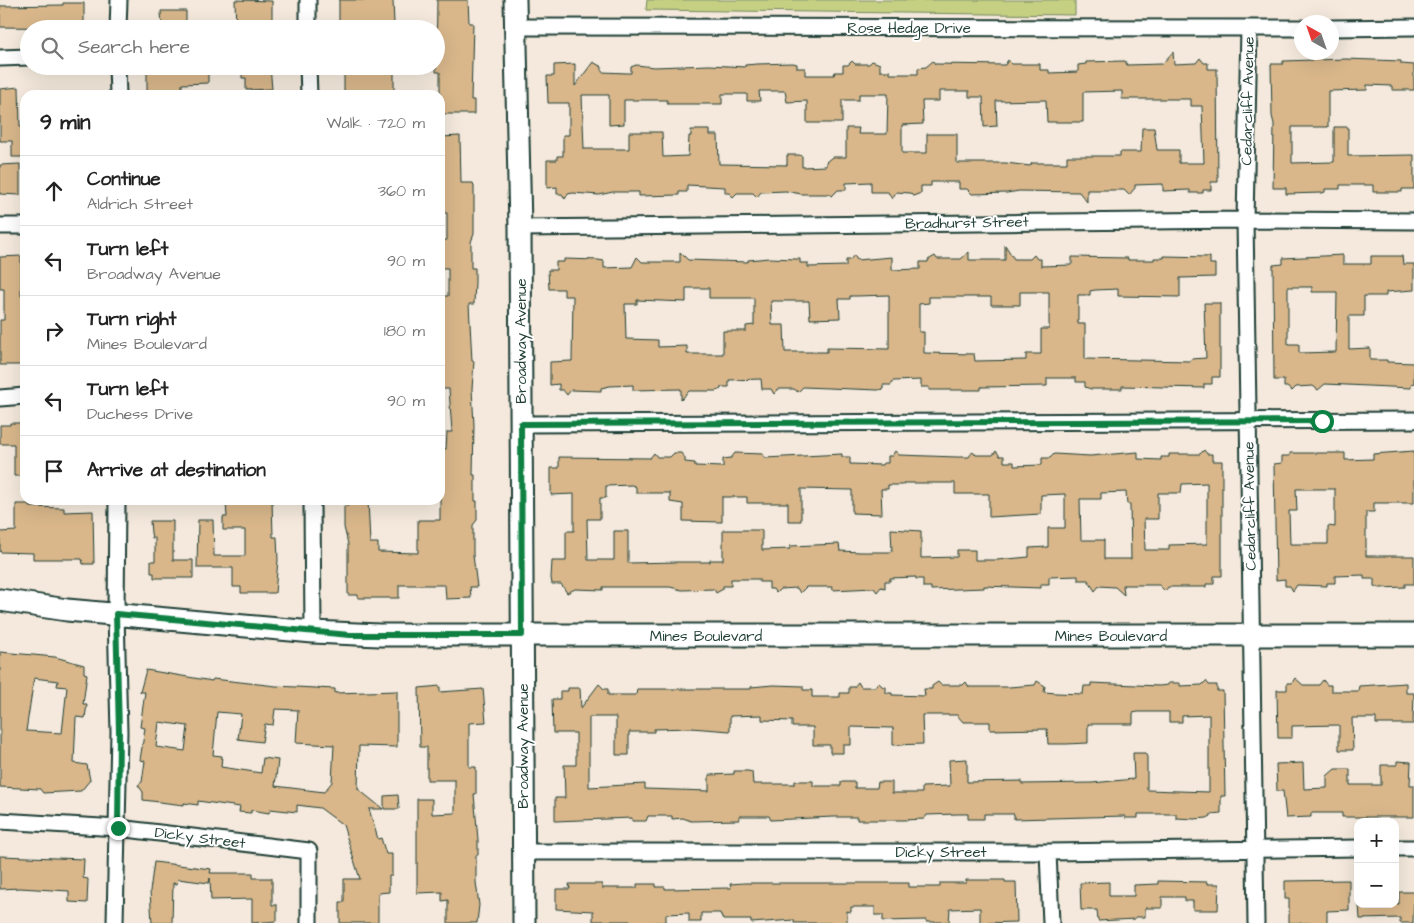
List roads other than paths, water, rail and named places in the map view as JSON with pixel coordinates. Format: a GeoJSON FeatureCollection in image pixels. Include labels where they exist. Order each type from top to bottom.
{"type":"FeatureCollection","features":[{"type":"Feature","properties":{"kind":"street"},"geometry":{"type":"LineString","coordinates":[[118,20],[119,0]]}},
{"type":"Feature","properties":{"kind":"street"},"geometry":{"type":"LineString","coordinates":[[308,0],[308,20]]}},
{"type":"Feature","properties":{"kind":"street","name":"Broadway Avenue"},"geometry":{"type":"LineString","coordinates":[[515,0],[520,228],[524,923]]}},
{"type":"Feature","properties":{"kind":"street"},"geometry":{"type":"LineString","coordinates":[[1339,28],[1414,27]]}},
{"type":"Feature","properties":{"kind":"street","name":"Rose Hedge Drive"},"geometry":{"type":"LineString","coordinates":[[516,28],[1294,28]]}},
{"type":"Feature","properties":{"kind":"street","name":"Cedarcliff Avenue"},"geometry":{"type":"LineString","coordinates":[[1249,28],[1246,220],[1256,923]]}},
{"type":"Feature","properties":{"kind":"street"},"geometry":{"type":"LineString","coordinates":[[0,58],[20,57]]}},
{"type":"Feature","properties":{"kind":"street"},"geometry":{"type":"LineString","coordinates":[[117,75],[118,90]]}},
{"type":"Feature","properties":{"kind":"street"},"geometry":{"type":"LineString","coordinates":[[308,75],[309,90]]}},
{"type":"Feature","properties":{"kind":"street","name":"Bradhurst Street"},"geometry":{"type":"LineString","coordinates":[[520,228],[1246,220],[1414,221]]}},
{"type":"Feature","properties":{"kind":"street"},"geometry":{"type":"LineString","coordinates":[[0,226],[20,226]]}},
{"type":"Feature","properties":{"kind":"street"},"geometry":{"type":"LineString","coordinates":[[0,398],[20,396]]}},
{"type":"Feature","properties":{"kind":"street"},"geometry":{"type":"LineString","coordinates":[[521,424],[1414,420]]}},
{"type":"Feature","properties":{"kind":"street"},"geometry":{"type":"LineString","coordinates":[[115,923],[119,732],[116,614],[117,505]]}},
{"type":"Feature","properties":{"kind":"street"},"geometry":{"type":"LineString","coordinates":[[312,505],[314,632]]}},
{"type":"Feature","properties":{"kind":"street","name":"Mines Boulevard"},"geometry":{"type":"LineString","coordinates":[[0,600],[116,614],[314,632],[379,635],[1414,635]]}},
{"type":"Feature","properties":{"kind":"street","name":"Dicky Street"},"geometry":{"type":"LineString","coordinates":[[0,821],[118,828],[309,851],[309,923]]}},
{"type":"Feature","properties":{"kind":"street","name":"Dicky Street"},"geometry":{"type":"LineString","coordinates":[[524,852],[1048,852],[1354,848]]}},
{"type":"Feature","properties":{"kind":"street"},"geometry":{"type":"LineString","coordinates":[[1399,848],[1414,848]]}},
{"type":"Feature","properties":{"kind":"street"},"geometry":{"type":"LineString","coordinates":[[1048,852],[1051,923]]}}]}
